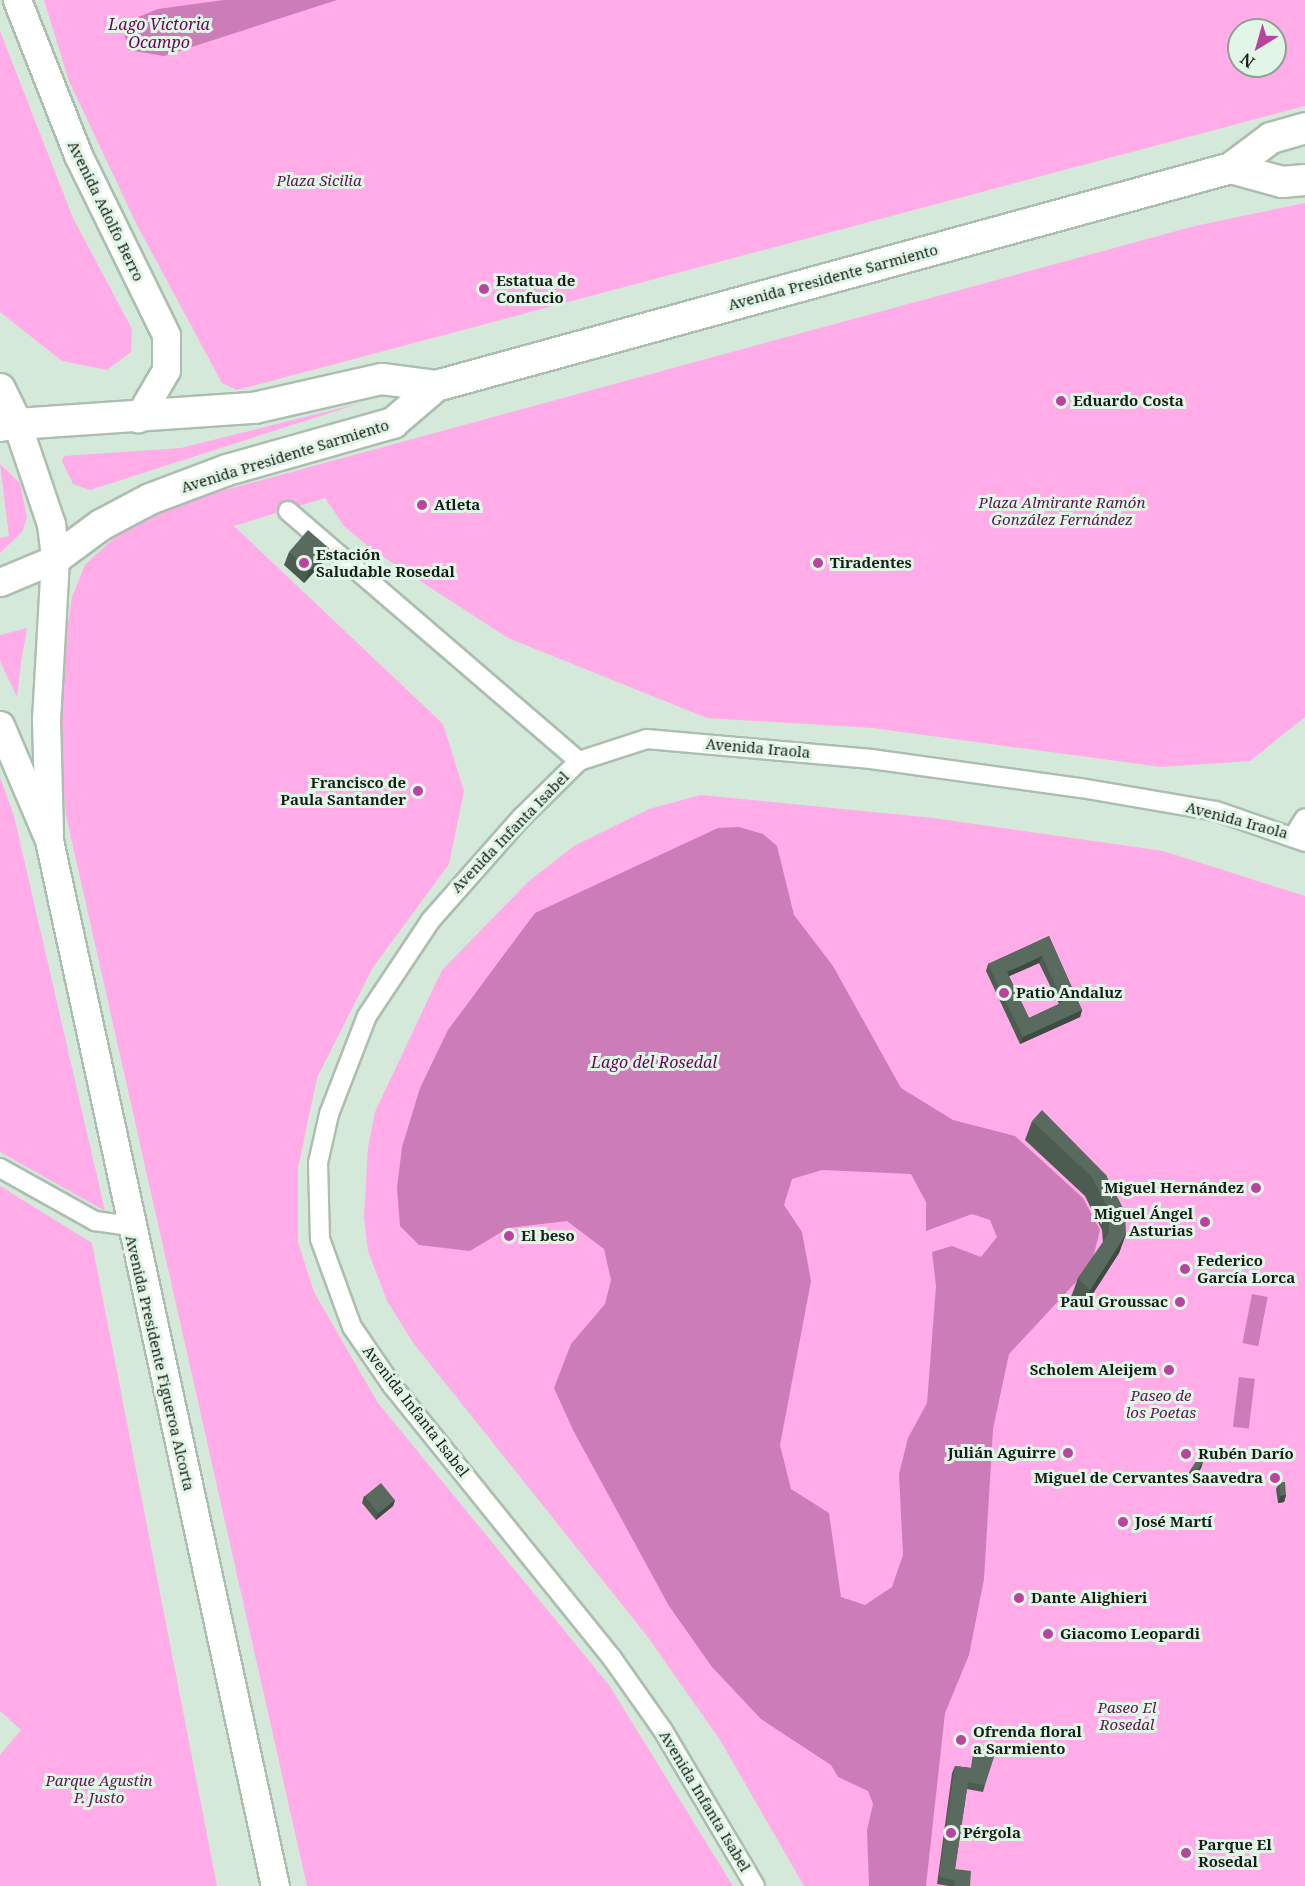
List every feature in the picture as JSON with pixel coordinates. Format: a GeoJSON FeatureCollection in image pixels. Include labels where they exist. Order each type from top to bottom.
{"type":"FeatureCollection","features":[{"type":"Feature","properties":{"kind":"main road","name":"Avenida Adolfo Berro"},"geometry":{"type":"LineString","coordinates":[[17,0],[78,155],[166,335],[166,370],[138,418]]}},
{"type":"Feature","properties":{"kind":"main road","name":"Avenida Presidente Sarmiento"},"geometry":{"type":"LineString","coordinates":[[8,426],[254,408],[382,379],[436,386],[1231,168],[1271,138],[1305,128]]}},
{"type":"Feature","properties":{"kind":"main road"},"geometry":{"type":"LineString","coordinates":[[1231,168],[1282,182],[1305,180]]}},
{"type":"Feature","properties":{"kind":"main road","name":"Avenida Presidente Sarmiento"},"geometry":{"type":"LineString","coordinates":[[0,582],[55,559],[101,525],[150,499],[227,470],[393,423],[436,386]]}},
{"type":"Feature","properties":{"kind":"main road","name":"Avenida Presidente Figueroa Alcorta"},"geometry":{"type":"LineString","coordinates":[[0,389],[8,426],[43,489],[55,559],[46,719],[49,840],[129,1226],[276,1886]]}},
{"type":"Feature","properties":{"kind":"main road","name":"Avenida Presidente Figueroa Alcorta"},"geometry":{"type":"LineString","coordinates":[[0,725],[49,840]]}},
{"type":"Feature","properties":{"kind":"street"},"geometry":{"type":"LineString","coordinates":[[288,511],[579,761]]}},
{"type":"Feature","properties":{"kind":"street","name":"Avenida Iraola"},"geometry":{"type":"LineString","coordinates":[[579,761],[647,739],[793,750],[1216,811],[1299,840],[1305,818]]}},
{"type":"Feature","properties":{"kind":"street","name":"Avenida Infanta Isabel"},"geometry":{"type":"LineString","coordinates":[[579,761],[471,869],[380,990],[351,1046],[329,1114],[318,1163],[320,1239],[335,1288],[371,1359],[612,1658],[662,1729],[755,1886]]}},
{"type":"Feature","properties":{"kind":"street"},"geometry":{"type":"LineString","coordinates":[[0,1168],[95,1221],[129,1226]]}},
{"type":"Feature","properties":{"kind":"green space","name":"Plaza Sicilia"},"geometry":{"type":"Polygon","coordinates":[[[44,0],[1305,0],[1305,106],[237,390],[222,383],[136,223],[69,81],[44,0]]]}},
{"type":"Feature","properties":{"kind":"green space"},"geometry":{"type":"Polygon","coordinates":[[[0,31],[73,218],[132,329],[131,352],[107,370],[62,361],[0,312],[0,31]]]}},
{"type":"Feature","properties":{"kind":"green space","name":"Plaza Almirante Ramón González Fernández"},"geometry":{"type":"Polygon","coordinates":[[[1305,203],[1305,717],[1250,761],[1161,767],[873,728],[707,718],[508,638],[374,551],[344,526],[325,498],[234,526],[443,724],[464,791],[449,864],[372,969],[317,1078],[298,1168],[298,1242],[314,1292],[378,1403],[609,1685],[733,1886],[307,1886],[66,815],[56,704],[72,597],[85,565],[116,536],[181,502],[1195,226],[1305,203]]]}},
{"type":"Feature","properties":{"kind":"green space"},"geometry":{"type":"Polygon","coordinates":[[[361,403],[90,490],[73,484],[62,461],[64,456],[181,448],[361,403]]]}},
{"type":"Feature","properties":{"kind":"green space"},"geometry":{"type":"Polygon","coordinates":[[[0,464],[20,483],[27,518],[22,532],[0,553],[0,538],[9,536],[0,464]]]}},
{"type":"Feature","properties":{"kind":"green space"},"geometry":{"type":"Polygon","coordinates":[[[27,628],[17,697],[0,661],[0,635],[27,628]]]}},
{"type":"Feature","properties":{"kind":"green space"},"geometry":{"type":"Polygon","coordinates":[[[0,777],[14,816],[105,1211],[0,1152],[0,777]]]}},
{"type":"Feature","properties":{"kind":"green space"},"geometry":{"type":"Polygon","coordinates":[[[701,795],[933,818],[1163,851],[1305,896],[1305,1886],[804,1886],[720,1740],[647,1636],[414,1344],[387,1301],[368,1251],[364,1217],[368,1148],[375,1112],[442,970],[529,881],[574,846],[649,809],[701,795]]]}},
{"type":"Feature","properties":{"kind":"green space","name":"Parque Agustin P. Justo"},"geometry":{"type":"Polygon","coordinates":[[[0,1186],[92,1243],[217,1886],[0,1886],[0,1755],[21,1730],[0,1711],[0,1186]]]}},
{"type":"Feature","properties":{"kind":"water","name":"Lago Victoria Ocampo"},"geometry":{"type":"Polygon","coordinates":[[[224,0],[337,0],[164,56],[128,50],[124,32],[131,20],[158,9],[224,0]]]}},
{"type":"Feature","properties":{"kind":"water","name":"Lago del Rosedal"},"geometry":{"type":"Polygon","coordinates":[[[739,827],[763,834],[777,846],[794,915],[833,966],[901,1088],[953,1120],[1015,1136],[1083,1198],[1100,1230],[1091,1266],[1009,1354],[993,1429],[984,1579],[969,1655],[945,1713],[926,1886],[869,1886],[867,1830],[873,1804],[868,1791],[838,1777],[831,1765],[761,1719],[712,1667],[669,1606],[573,1430],[554,1388],[571,1344],[605,1304],[611,1280],[604,1249],[567,1221],[508,1228],[470,1251],[419,1245],[400,1226],[397,1188],[402,1147],[420,1088],[448,1030],[535,913],[718,828],[739,827]],[[822,1170],[792,1179],[784,1205],[802,1232],[811,1281],[780,1445],[791,1489],[829,1513],[841,1597],[865,1605],[892,1587],[903,1555],[899,1474],[908,1438],[927,1403],[936,1286],[932,1252],[952,1246],[981,1257],[997,1237],[990,1220],[972,1214],[926,1231],[926,1202],[911,1174],[822,1170]]]}},
{"type":"Feature","properties":{"kind":"water"},"geometry":{"type":"Polygon","coordinates":[[[1252,1294],[1268,1297],[1258,1346],[1242,1343],[1252,1294]]]}},
{"type":"Feature","properties":{"kind":"water"},"geometry":{"type":"Polygon","coordinates":[[[1239,1377],[1255,1379],[1249,1429],[1233,1427],[1239,1377]]]}},
{"type":"Feature","properties":{"kind":"building"},"geometry":{"type":"Polygon","coordinates":[[[308,530],[329,548],[310,570],[289,552],[308,530]]]}},
{"type":"Feature","properties":{"kind":"building","name":"Patio Andaluz"},"geometry":{"type":"Polygon","coordinates":[[[1049,936],[1082,1010],[1023,1037],[988,964],[1049,936]],[[1042,956],[1007,972],[1029,1018],[1063,1002],[1042,956]]]}},
{"type":"Feature","properties":{"kind":"building"},"geometry":{"type":"Polygon","coordinates":[[[1042,1110],[1106,1175],[1125,1212],[1126,1234],[1090,1290],[1078,1278],[1109,1233],[1109,1211],[1092,1177],[1032,1121],[1042,1110]]]}},
{"type":"Feature","properties":{"kind":"building"},"geometry":{"type":"Polygon","coordinates":[[[1198,1458],[1203,1462],[1196,1472],[1191,1469],[1198,1458]]]}},
{"type":"Feature","properties":{"kind":"building"},"geometry":{"type":"Polygon","coordinates":[[[1279,1482],[1285,1482],[1286,1495],[1280,1495],[1279,1482]]]}},
{"type":"Feature","properties":{"kind":"building"},"geometry":{"type":"Polygon","coordinates":[[[381,1483],[395,1500],[379,1513],[365,1496],[381,1483]]]}},
{"type":"Feature","properties":{"kind":"building","name":"Pérgola"},"geometry":{"type":"Polygon","coordinates":[[[975,1748],[996,1751],[985,1785],[968,1782],[955,1869],[971,1871],[970,1886],[954,1886],[955,1880],[939,1877],[955,1766],[972,1768],[975,1748]]]}},
{"type":"Feature","properties":{"kind":"place","name":"Estatua de Confucio"},"geometry":{"type":"Point","coordinates":[484,289]}},
{"type":"Feature","properties":{"kind":"place","name":"Eduardo Costa"},"geometry":{"type":"Point","coordinates":[1061,401]}},
{"type":"Feature","properties":{"kind":"place","name":"Atleta"},"geometry":{"type":"Point","coordinates":[422,505]}},
{"type":"Feature","properties":{"kind":"place","name":"Estación Saludable Rosedal"},"geometry":{"type":"Point","coordinates":[304,563]}},
{"type":"Feature","properties":{"kind":"place","name":"Tiradentes"},"geometry":{"type":"Point","coordinates":[818,563]}},
{"type":"Feature","properties":{"kind":"place","name":"Francisco de Paula Santander"},"geometry":{"type":"Point","coordinates":[418,791]}},
{"type":"Feature","properties":{"kind":"place","name":"Patio Andaluz"},"geometry":{"type":"Point","coordinates":[1004,993]}},
{"type":"Feature","properties":{"kind":"place","name":"Miguel Hernández"},"geometry":{"type":"Point","coordinates":[1256,1188]}},
{"type":"Feature","properties":{"kind":"place","name":"Miguel Ángel Asturias"},"geometry":{"type":"Point","coordinates":[1205,1222]}},
{"type":"Feature","properties":{"kind":"place","name":"El beso"},"geometry":{"type":"Point","coordinates":[509,1236]}},
{"type":"Feature","properties":{"kind":"place","name":"Federico García Lorca"},"geometry":{"type":"Point","coordinates":[1185,1269]}},
{"type":"Feature","properties":{"kind":"place","name":"Paul Groussac"},"geometry":{"type":"Point","coordinates":[1180,1302]}},
{"type":"Feature","properties":{"kind":"place","name":"Scholem Aleijem"},"geometry":{"type":"Point","coordinates":[1169,1370]}},
{"type":"Feature","properties":{"kind":"place","name":"Julián Aguirre"},"geometry":{"type":"Point","coordinates":[1068,1453]}},
{"type":"Feature","properties":{"kind":"place","name":"Rubén Darío"},"geometry":{"type":"Point","coordinates":[1186,1454]}},
{"type":"Feature","properties":{"kind":"place","name":"Miguel de Cervantes Saavedra"},"geometry":{"type":"Point","coordinates":[1275,1478]}},
{"type":"Feature","properties":{"kind":"place","name":"José Martí"},"geometry":{"type":"Point","coordinates":[1123,1522]}},
{"type":"Feature","properties":{"kind":"place","name":"Dante Alighieri"},"geometry":{"type":"Point","coordinates":[1019,1598]}},
{"type":"Feature","properties":{"kind":"place","name":"Giacomo Leopardi"},"geometry":{"type":"Point","coordinates":[1048,1634]}},
{"type":"Feature","properties":{"kind":"place","name":"Ofrenda floral a Sarmiento"},"geometry":{"type":"Point","coordinates":[961,1740]}},
{"type":"Feature","properties":{"kind":"place","name":"Pérgola"},"geometry":{"type":"Point","coordinates":[951,1833]}},
{"type":"Feature","properties":{"kind":"place","name":"Parque El Rosedal"},"geometry":{"type":"Point","coordinates":[1186,1853]}},
{"type":"Feature","properties":{"kind":"park label","name":"Paseo de los Poetas"},"geometry":{"type":"Point","coordinates":[1161,1404]}},
{"type":"Feature","properties":{"kind":"park label","name":"Paseo El Rosedal"},"geometry":{"type":"Point","coordinates":[1127,1716]}}]}
